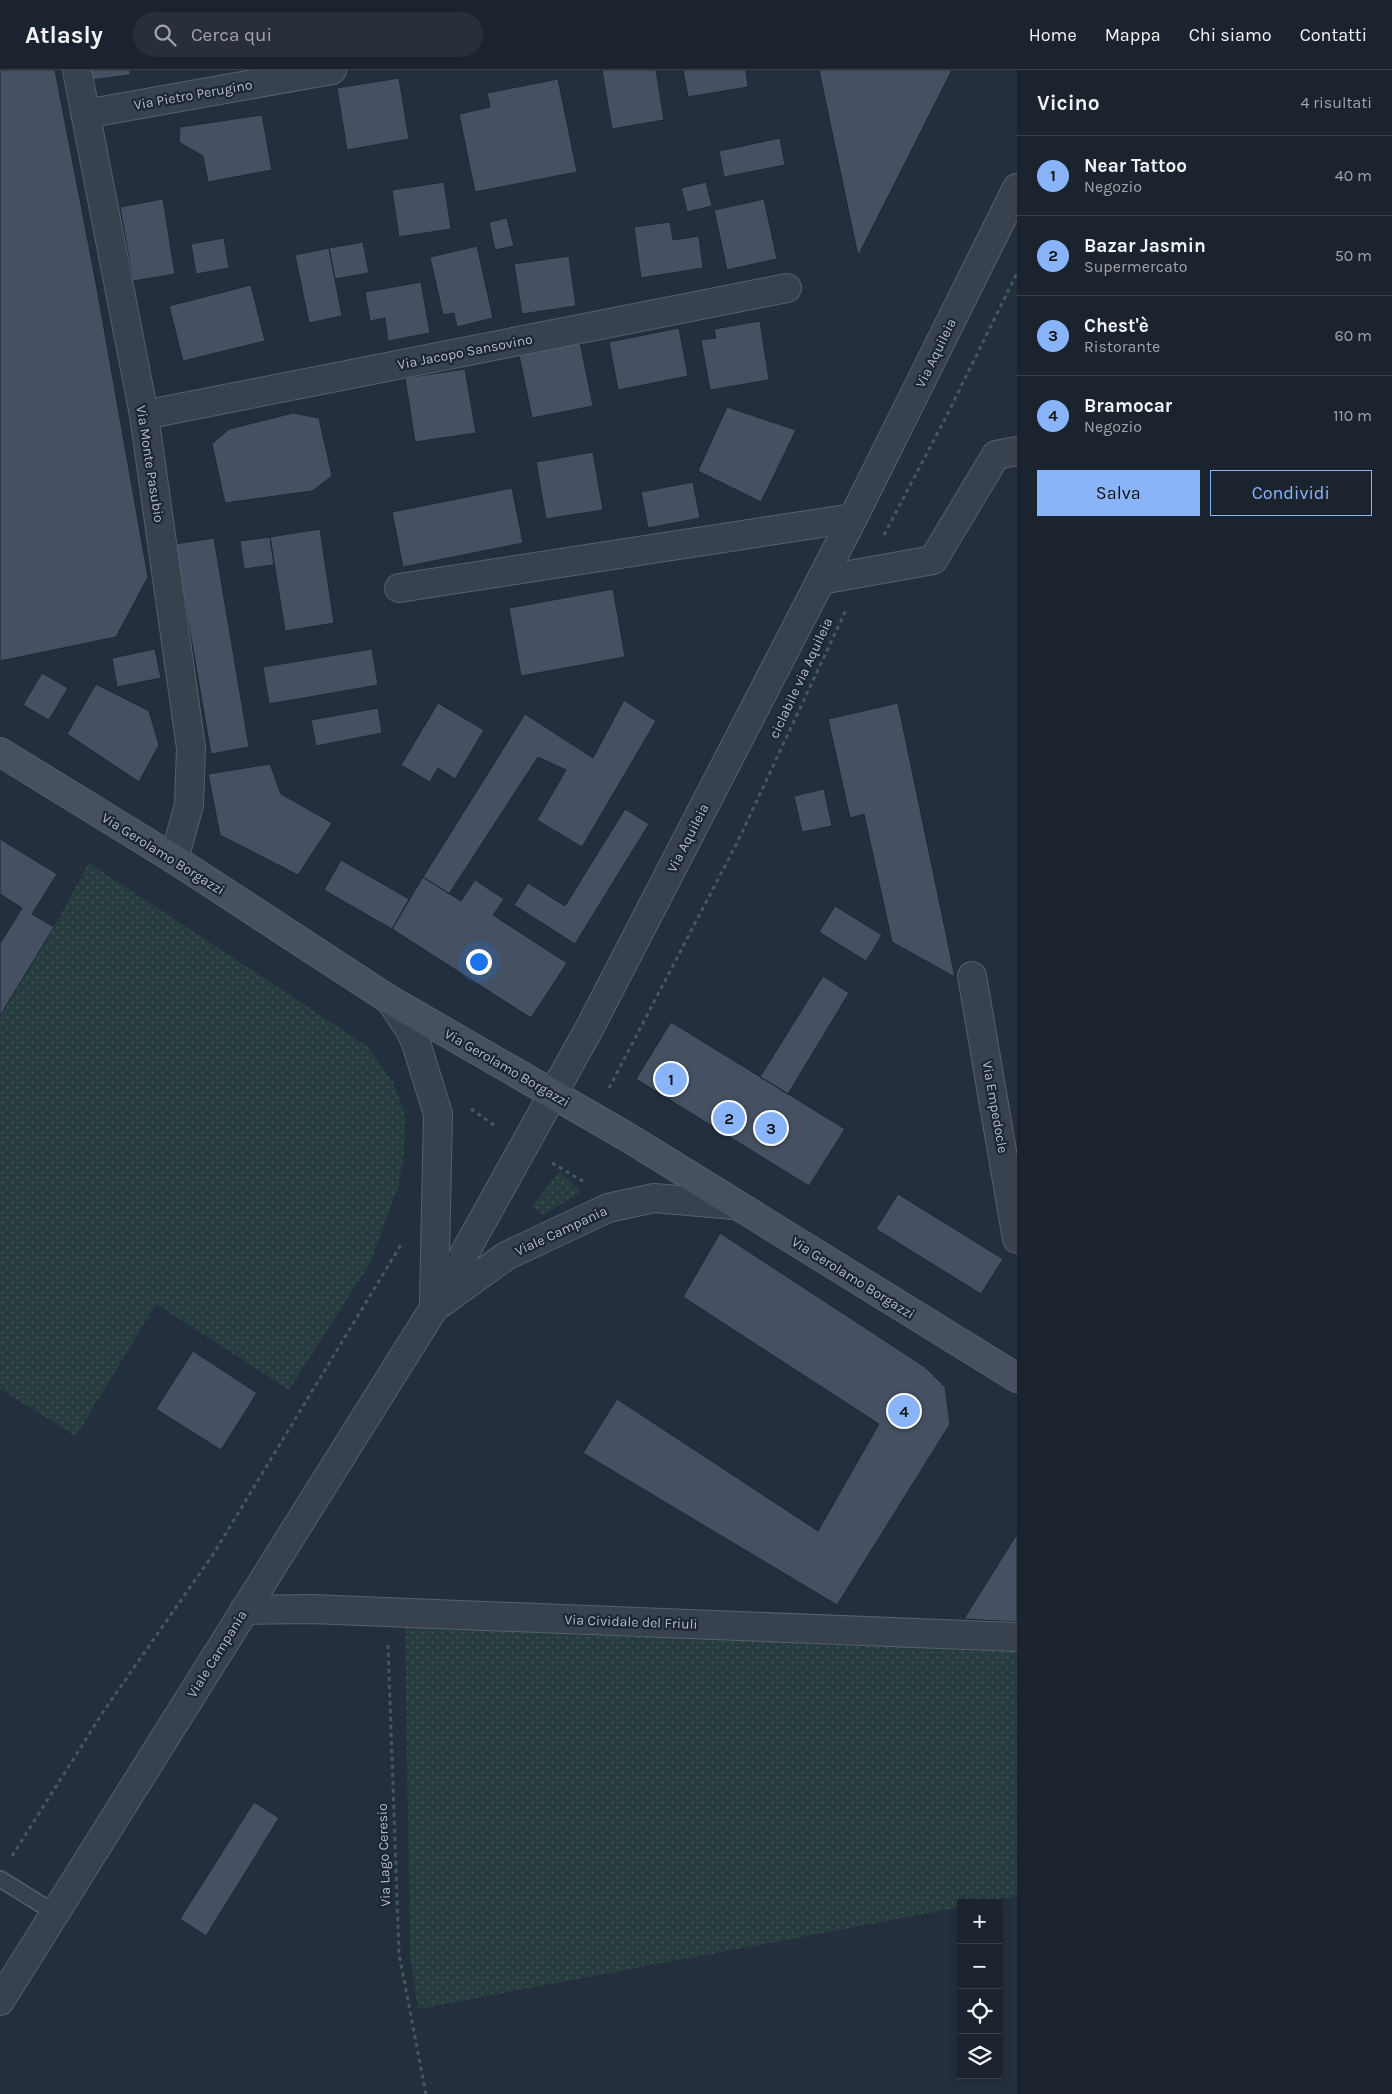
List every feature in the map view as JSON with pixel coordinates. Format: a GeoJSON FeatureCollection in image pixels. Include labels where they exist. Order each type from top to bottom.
{"type":"FeatureCollection","features":[{"type":"Feature","properties":{"kind":"main road","name":"Via Gerolamo Borgazzi"},"geometry":{"type":"LineString","coordinates":[[0,752],[174,859],[390,1000],[629,1138],[734,1205],[1017,1378]]}},
{"type":"Feature","properties":{"kind":"street","name":"Via Monte Pasubio"},"geometry":{"type":"LineString","coordinates":[[77,70],[144,415],[191,748],[189,805],[174,859]]}},
{"type":"Feature","properties":{"kind":"street","name":"Via Pietro Perugino"},"geometry":{"type":"LineString","coordinates":[[85,114],[332,70]]}},
{"type":"Feature","properties":{"kind":"street","name":"Via Aquileia"},"geometry":{"type":"LineString","coordinates":[[552,1095],[589,1029],[853,518],[1017,188]]}},
{"type":"Feature","properties":{"kind":"street","name":"Via Jacopo Sansovino"},"geometry":{"type":"LineString","coordinates":[[144,415],[787,288]]}},
{"type":"Feature","properties":{"kind":"street"},"geometry":{"type":"LineString","coordinates":[[821,580],[933,560],[996,455],[1017,451]]}},
{"type":"Feature","properties":{"kind":"street"},"geometry":{"type":"LineString","coordinates":[[400,588],[853,518]]}},
{"type":"Feature","properties":{"kind":"street","name":"Via Empedocle"},"geometry":{"type":"LineString","coordinates":[[972,976],[1017,1239]]}},
{"type":"Feature","properties":{"kind":"street"},"geometry":{"type":"LineString","coordinates":[[390,1000],[409,1028],[416,1043],[438,1114],[434,1308]]}},
{"type":"Feature","properties":{"kind":"street","name":"Viale Campania"},"geometry":{"type":"LineString","coordinates":[[0,2001],[434,1308],[552,1095]]}},
{"type":"Feature","properties":{"kind":"street","name":"Viale Campania"},"geometry":{"type":"LineString","coordinates":[[434,1308],[506,1256],[608,1208],[654,1198],[734,1205]]}},
{"type":"Feature","properties":{"kind":"street","name":"Via Cividale del Friuli"},"geometry":{"type":"LineString","coordinates":[[244,1610],[311,1609],[1017,1637]]}},
{"type":"Feature","properties":{"kind":"lane"},"geometry":{"type":"LineString","coordinates":[[0,1879],[54,1913]]}},
{"type":"Feature","properties":{"kind":"path","name":"ciclabile via Aquileia"},"geometry":{"type":"LineString","coordinates":[[606,1094],[737,842],[865,573],[946,417],[1017,273]]}},
{"type":"Feature","properties":{"kind":"path"},"geometry":{"type":"LineString","coordinates":[[10,1859],[105,1709],[214,1553],[407,1235]]}},
{"type":"Feature","properties":{"kind":"path","name":"Via Lago Ceresio"},"geometry":{"type":"LineString","coordinates":[[386,1612],[399,1954],[426,2094]]}},
{"type":"Feature","properties":{"kind":"green space"},"geometry":{"type":"Polygon","coordinates":[[[89,863],[367,1046],[393,1082],[405,1114],[404,1154],[398,1187],[370,1263],[289,1390],[156,1304],[76,1436],[0,1389],[0,1016],[54,927],[89,863]]]}},
{"type":"Feature","properties":{"kind":"green space"},"geometry":{"type":"Polygon","coordinates":[[[560,1171],[581,1192],[543,1215],[532,1206],[560,1171]]]}},
{"type":"Feature","properties":{"kind":"green space"},"geometry":{"type":"Polygon","coordinates":[[[405,1622],[1017,1645],[1017,1896],[1002,1899],[957,1899],[957,1908],[418,2009],[410,1956],[405,1622]]]}},
{"type":"Feature","properties":{"kind":"building"},"geometry":{"type":"Polygon","coordinates":[[[0,70],[55,70],[96,283],[148,577],[116,637],[0,661],[0,70]]]}},
{"type":"Feature","properties":{"kind":"building"},"geometry":{"type":"Polygon","coordinates":[[[89,70],[130,70],[130,75],[91,80],[89,70]]]}},
{"type":"Feature","properties":{"kind":"building"},"geometry":{"type":"Polygon","coordinates":[[[602,70],[656,70],[664,120],[612,129],[602,70]]]}},
{"type":"Feature","properties":{"kind":"building"},"geometry":{"type":"Polygon","coordinates":[[[683,70],[746,70],[748,87],[688,97],[683,70]]]}},
{"type":"Feature","properties":{"kind":"building"},"geometry":{"type":"Polygon","coordinates":[[[819,70],[952,70],[858,256],[819,70]]]}},
{"type":"Feature","properties":{"kind":"building"},"geometry":{"type":"Polygon","coordinates":[[[399,78],[409,139],[347,150],[337,88],[399,78]]]}},
{"type":"Feature","properties":{"kind":"building"},"geometry":{"type":"Polygon","coordinates":[[[558,79],[577,172],[475,192],[459,114],[490,107],[487,93],[558,79]]]}},
{"type":"Feature","properties":{"kind":"building"},"geometry":{"type":"Polygon","coordinates":[[[262,115],[272,170],[208,182],[203,156],[179,142],[180,127],[262,115]]]}},
{"type":"Feature","properties":{"kind":"building"},"geometry":{"type":"Polygon","coordinates":[[[780,138],[785,165],[724,177],[719,151],[780,138]]]}},
{"type":"Feature","properties":{"kind":"building"},"geometry":{"type":"Polygon","coordinates":[[[444,182],[451,229],[399,237],[392,190],[444,182]]]}},
{"type":"Feature","properties":{"kind":"building"},"geometry":{"type":"Polygon","coordinates":[[[706,182],[712,206],[687,212],[681,188],[706,182]]]}},
{"type":"Feature","properties":{"kind":"building"},"geometry":{"type":"Polygon","coordinates":[[[163,199],[175,274],[133,281],[120,207],[163,199]]]}},
{"type":"Feature","properties":{"kind":"building"},"geometry":{"type":"Polygon","coordinates":[[[764,199],[777,259],[727,270],[714,210],[764,199]]]}},
{"type":"Feature","properties":{"kind":"building"},"geometry":{"type":"Polygon","coordinates":[[[507,218],[514,246],[495,250],[489,222],[507,218]]]}},
{"type":"Feature","properties":{"kind":"building"},"geometry":{"type":"Polygon","coordinates":[[[670,222],[673,240],[699,236],[703,268],[641,278],[634,227],[670,222]]]}},
{"type":"Feature","properties":{"kind":"building"},"geometry":{"type":"Polygon","coordinates":[[[224,238],[229,268],[196,274],[191,244],[224,238]]]}},
{"type":"Feature","properties":{"kind":"building"},"geometry":{"type":"Polygon","coordinates":[[[363,242],[369,273],[335,279],[329,248],[363,242]]]}},
{"type":"Feature","properties":{"kind":"building"},"geometry":{"type":"Polygon","coordinates":[[[477,246],[493,318],[457,327],[454,313],[443,315],[430,257],[477,246]]]}},
{"type":"Feature","properties":{"kind":"building"},"geometry":{"type":"Polygon","coordinates":[[[329,248],[342,316],[309,323],[295,255],[329,248]]]}},
{"type":"Feature","properties":{"kind":"building"},"geometry":{"type":"Polygon","coordinates":[[[569,256],[576,306],[522,314],[514,264],[569,256]]]}},
{"type":"Feature","properties":{"kind":"building"},"geometry":{"type":"Polygon","coordinates":[[[421,282],[430,333],[388,341],[385,318],[370,321],[365,292],[421,282]]]}},
{"type":"Feature","properties":{"kind":"building"},"geometry":{"type":"Polygon","coordinates":[[[251,285],[265,341],[183,361],[169,306],[251,285]]]}},
{"type":"Feature","properties":{"kind":"building"},"geometry":{"type":"Polygon","coordinates":[[[760,321],[769,380],[710,390],[701,340],[716,338],[714,329],[760,321]]]}},
{"type":"Feature","properties":{"kind":"building"},"geometry":{"type":"Polygon","coordinates":[[[679,328],[688,376],[618,390],[609,342],[679,328]]]}},
{"type":"Feature","properties":{"kind":"building"},"geometry":{"type":"Polygon","coordinates":[[[580,342],[593,406],[532,418],[519,355],[580,342]]]}},
{"type":"Feature","properties":{"kind":"building"},"geometry":{"type":"Polygon","coordinates":[[[465,369],[476,433],[415,442],[405,378],[465,369]]]}},
{"type":"Feature","properties":{"kind":"building"},"geometry":{"type":"Polygon","coordinates":[[[727,407],[796,430],[761,502],[698,471],[727,407]]]}},
{"type":"Feature","properties":{"kind":"building"},"geometry":{"type":"Polygon","coordinates":[[[293,413],[319,418],[332,476],[312,491],[225,503],[212,444],[229,429],[293,413]]]}},
{"type":"Feature","properties":{"kind":"building"},"geometry":{"type":"Polygon","coordinates":[[[593,452],[603,510],[546,519],[536,462],[593,452]]]}},
{"type":"Feature","properties":{"kind":"building"},"geometry":{"type":"Polygon","coordinates":[[[693,482],[700,518],[648,528],[641,492],[693,482]]]}},
{"type":"Feature","properties":{"kind":"building"},"geometry":{"type":"Polygon","coordinates":[[[512,488],[523,543],[403,567],[392,512],[512,488]]]}},
{"type":"Feature","properties":{"kind":"building"},"geometry":{"type":"Polygon","coordinates":[[[320,529],[334,623],[285,631],[270,537],[320,529]]]}},
{"type":"Feature","properties":{"kind":"building"},"geometry":{"type":"Polygon","coordinates":[[[270,537],[274,565],[244,569],[240,541],[270,537]]]}},
{"type":"Feature","properties":{"kind":"building"},"geometry":{"type":"Polygon","coordinates":[[[214,538],[249,747],[211,754],[175,544],[214,538]]]}},
{"type":"Feature","properties":{"kind":"building"},"geometry":{"type":"Polygon","coordinates":[[[613,589],[625,657],[521,676],[509,608],[613,589]]]}},
{"type":"Feature","properties":{"kind":"building"},"geometry":{"type":"Polygon","coordinates":[[[155,649],[161,678],[117,687],[112,658],[155,649]]]}},
{"type":"Feature","properties":{"kind":"building"},"geometry":{"type":"Polygon","coordinates":[[[372,649],[378,685],[269,704],[263,667],[372,649]]]}},
{"type":"Feature","properties":{"kind":"building"},"geometry":{"type":"Polygon","coordinates":[[[42,673],[68,688],[49,720],[23,705],[42,673]]]}},
{"type":"Feature","properties":{"kind":"building"},"geometry":{"type":"Polygon","coordinates":[[[96,684],[149,711],[159,745],[139,782],[67,734],[96,684]]]}},
{"type":"Feature","properties":{"kind":"building"},"geometry":{"type":"Polygon","coordinates":[[[624,700],[656,721],[582,847],[537,820],[566,770],[538,757],[449,894],[423,877],[525,714],[593,758],[624,700]]]}},
{"type":"Feature","properties":{"kind":"building"},"geometry":{"type":"Polygon","coordinates":[[[438,703],[484,730],[455,779],[438,768],[430,782],[401,765],[438,703]]]}},
{"type":"Feature","properties":{"kind":"building"},"geometry":{"type":"Polygon","coordinates":[[[898,703],[955,977],[892,942],[864,814],[850,818],[828,719],[898,703]]]}},
{"type":"Feature","properties":{"kind":"building"},"geometry":{"type":"Polygon","coordinates":[[[378,708],[382,733],[316,746],[311,720],[378,708]]]}},
{"type":"Feature","properties":{"kind":"building"},"geometry":{"type":"Polygon","coordinates":[[[270,764],[281,794],[332,823],[298,875],[220,835],[208,774],[270,764]]]}},
{"type":"Feature","properties":{"kind":"building"},"geometry":{"type":"Polygon","coordinates":[[[824,789],[832,826],[802,832],[794,796],[824,789]]]}},
{"type":"Feature","properties":{"kind":"building"},"geometry":{"type":"Polygon","coordinates":[[[625,809],[649,824],[575,944],[514,905],[528,883],[565,906],[625,809]]]}},
{"type":"Feature","properties":{"kind":"building"},"geometry":{"type":"Polygon","coordinates":[[[0,839],[57,874],[32,914],[54,927],[0,1016],[0,944],[22,908],[0,894],[0,839]]]}},
{"type":"Feature","properties":{"kind":"building"},"geometry":{"type":"Polygon","coordinates":[[[341,860],[409,899],[392,929],[324,890],[341,860]]]}},
{"type":"Feature","properties":{"kind":"building"},"geometry":{"type":"Polygon","coordinates":[[[423,877],[461,901],[475,880],[504,899],[493,915],[567,963],[531,1018],[392,929],[423,877]]]}},
{"type":"Feature","properties":{"kind":"building"},"geometry":{"type":"Polygon","coordinates":[[[835,906],[882,935],[866,961],[819,932],[835,906]]]}},
{"type":"Feature","properties":{"kind":"building"},"geometry":{"type":"Polygon","coordinates":[[[823,976],[849,993],[788,1094],[760,1077],[823,976]]]}},
{"type":"Feature","properties":{"kind":"building"},"geometry":{"type":"Polygon","coordinates":[[[671,1022],[845,1129],[809,1186],[636,1079],[671,1022]]]}},
{"type":"Feature","properties":{"kind":"building"},"geometry":{"type":"Polygon","coordinates":[[[898,1194],[1003,1259],[981,1294],[876,1229],[898,1194]]]}},
{"type":"Feature","properties":{"kind":"building"},"geometry":{"type":"Polygon","coordinates":[[[720,1233],[925,1367],[945,1387],[950,1424],[837,1605],[583,1453],[617,1399],[818,1531],[879,1424],[683,1297],[720,1233]]]}},
{"type":"Feature","properties":{"kind":"building"},"geometry":{"type":"Polygon","coordinates":[[[193,1351],[257,1393],[221,1450],[156,1409],[193,1351]]]}},
{"type":"Feature","properties":{"kind":"building"},"geometry":{"type":"Polygon","coordinates":[[[1017,1534],[1017,1622],[964,1619],[1017,1534]]]}},
{"type":"Feature","properties":{"kind":"building"},"geometry":{"type":"Polygon","coordinates":[[[254,1802],[279,1818],[206,1936],[180,1919],[254,1802]]]}},
{"type":"Feature","properties":{"kind":"place","name":"Near Tattoo"},"geometry":{"type":"Point","coordinates":[671,1079]}},
{"type":"Feature","properties":{"kind":"place","name":"Bazar Jasmin"},"geometry":{"type":"Point","coordinates":[729,1118]}},
{"type":"Feature","properties":{"kind":"place","name":"Chest'è"},"geometry":{"type":"Point","coordinates":[771,1128]}},
{"type":"Feature","properties":{"kind":"place","name":"Bramocar"},"geometry":{"type":"Point","coordinates":[904,1411]}}]}
